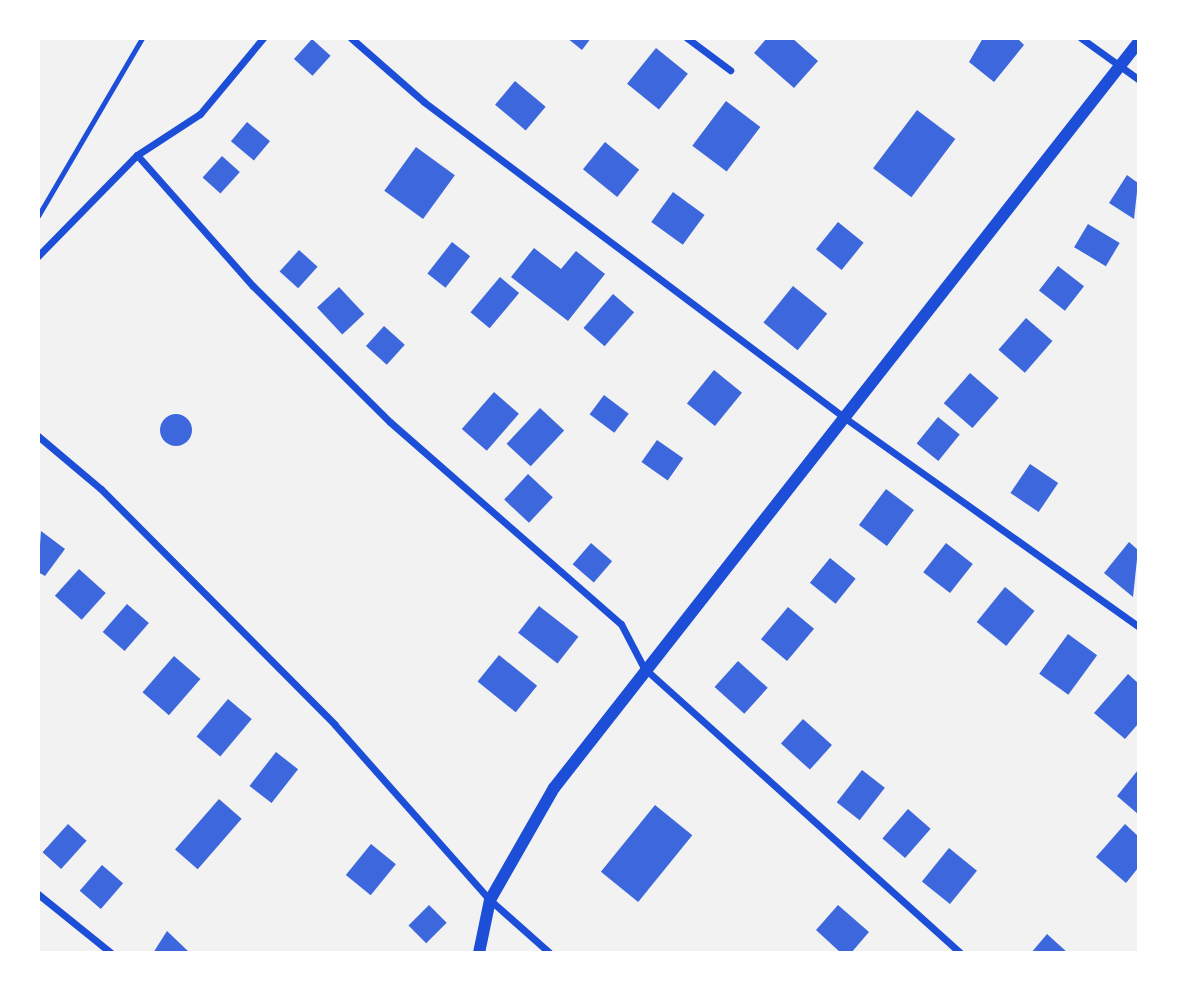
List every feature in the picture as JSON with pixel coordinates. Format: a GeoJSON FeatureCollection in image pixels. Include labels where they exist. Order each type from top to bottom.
{"type":"FeatureCollection","features":[{"type":"Feature","properties":{"kind":"street"},"geometry":{"type":"LineString","coordinates":[[39,252],[137,155],[200,114],[263,38]]}},
{"type":"Feature","properties":{"kind":"street"},"geometry":{"type":"LineString","coordinates":[[351,38],[424,102],[845,418],[1139,626]]}},
{"type":"Feature","properties":{"kind":"street"},"geometry":{"type":"LineString","coordinates":[[687,38],[730,70]]}},
{"type":"Feature","properties":{"kind":"street"},"geometry":{"type":"LineString","coordinates":[[1081,38],[1139,79]]}},
{"type":"Feature","properties":{"kind":"street"},"geometry":{"type":"LineString","coordinates":[[479,953],[490,900],[554,788],[644,668],[845,418],[1139,43]]}},
{"type":"Feature","properties":{"kind":"street"},"geometry":{"type":"LineString","coordinates":[[137,155],[253,286],[390,422],[621,624],[644,668],[960,953]]}},
{"type":"Feature","properties":{"kind":"street"},"geometry":{"type":"LineString","coordinates":[[38,436],[101,489],[335,725],[490,900],[550,953]]}},
{"type":"Feature","properties":{"kind":"street"},"geometry":{"type":"LineString","coordinates":[[38,894],[111,953]]}},
{"type":"Feature","properties":{"kind":"lane"},"geometry":{"type":"LineString","coordinates":[[38,216],[142,38]]}},
{"type":"Feature","properties":{"kind":"building"},"geometry":{"type":"Polygon","coordinates":[[[567,38],[591,38],[582,50],[567,38]]]}},
{"type":"Feature","properties":{"kind":"building"},"geometry":{"type":"Polygon","coordinates":[[[767,38],[792,38],[818,61],[794,88],[754,53],[767,38]]]}},
{"type":"Feature","properties":{"kind":"building"},"geometry":{"type":"Polygon","coordinates":[[[983,38],[1017,38],[1024,45],[994,82],[969,62],[983,38]]]}},
{"type":"Feature","properties":{"kind":"building"},"geometry":{"type":"Polygon","coordinates":[[[312,39],[331,56],[313,76],[294,59],[312,39]]]}},
{"type":"Feature","properties":{"kind":"building"},"geometry":{"type":"Polygon","coordinates":[[[656,48],[688,74],[659,110],[627,84],[656,48]]]}},
{"type":"Feature","properties":{"kind":"building"},"geometry":{"type":"Polygon","coordinates":[[[515,81],[546,107],[526,130],[495,105],[515,81]]]}},
{"type":"Feature","properties":{"kind":"building"},"geometry":{"type":"Polygon","coordinates":[[[726,101],[760,127],[727,172],[692,146],[726,101]]]}},
{"type":"Feature","properties":{"kind":"building"},"geometry":{"type":"Polygon","coordinates":[[[917,110],[955,139],[911,197],[873,168],[917,110]]]}},
{"type":"Feature","properties":{"kind":"building"},"geometry":{"type":"Polygon","coordinates":[[[247,122],[270,141],[254,160],[231,141],[247,122]]]}},
{"type":"Feature","properties":{"kind":"building"},"geometry":{"type":"Polygon","coordinates":[[[605,142],[639,170],[617,197],[583,169],[605,142]]]}},
{"type":"Feature","properties":{"kind":"building"},"geometry":{"type":"Polygon","coordinates":[[[416,147],[455,175],[423,219],[384,191],[416,147]]]}},
{"type":"Feature","properties":{"kind":"building"},"geometry":{"type":"Polygon","coordinates":[[[222,156],[240,172],[220,194],[203,178],[222,156]]]}},
{"type":"Feature","properties":{"kind":"building"},"geometry":{"type":"Polygon","coordinates":[[[1127,175],[1138,183],[1134,219],[1109,203],[1127,175]]]}},
{"type":"Feature","properties":{"kind":"building"},"geometry":{"type":"Polygon","coordinates":[[[673,192],[705,215],[683,245],[651,222],[673,192]]]}},
{"type":"Feature","properties":{"kind":"building"},"geometry":{"type":"Polygon","coordinates":[[[838,222],[864,243],[842,270],[816,249],[838,222]]]}},
{"type":"Feature","properties":{"kind":"building"},"geometry":{"type":"Polygon","coordinates":[[[1088,224],[1120,243],[1106,266],[1074,247],[1088,224]]]}},
{"type":"Feature","properties":{"kind":"building"},"geometry":{"type":"Polygon","coordinates":[[[452,242],[470,256],[445,288],[427,274],[452,242]]]}},
{"type":"Feature","properties":{"kind":"building"},"geometry":{"type":"Polygon","coordinates":[[[534,248],[561,269],[576,251],[605,274],[568,321],[511,277],[534,248]]]}},
{"type":"Feature","properties":{"kind":"building"},"geometry":{"type":"Polygon","coordinates":[[[299,250],[318,267],[298,288],[280,272],[299,250]]]}},
{"type":"Feature","properties":{"kind":"building"},"geometry":{"type":"Polygon","coordinates":[[[1058,266],[1084,286],[1065,311],[1039,290],[1058,266]]]}},
{"type":"Feature","properties":{"kind":"building"},"geometry":{"type":"Polygon","coordinates":[[[500,277],[519,293],[490,328],[470,312],[500,277]]]}},
{"type":"Feature","properties":{"kind":"building"},"geometry":{"type":"Polygon","coordinates":[[[793,286],[827,314],[798,350],[763,323],[793,286]]]}},
{"type":"Feature","properties":{"kind":"building"},"geometry":{"type":"Polygon","coordinates":[[[339,287],[364,314],[342,335],[317,307],[339,287]]]}},
{"type":"Feature","properties":{"kind":"building"},"geometry":{"type":"Polygon","coordinates":[[[613,294],[634,312],[605,346],[583,328],[613,294]]]}},
{"type":"Feature","properties":{"kind":"building"},"geometry":{"type":"Polygon","coordinates":[[[1026,318],[1052,341],[1025,373],[998,350],[1026,318]]]}},
{"type":"Feature","properties":{"kind":"building"},"geometry":{"type":"Polygon","coordinates":[[[384,326],[405,345],[387,365],[366,346],[384,326]]]}},
{"type":"Feature","properties":{"kind":"building"},"geometry":{"type":"Polygon","coordinates":[[[714,370],[742,393],[715,426],[687,403],[714,370]]]}},
{"type":"Feature","properties":{"kind":"building"},"geometry":{"type":"Polygon","coordinates":[[[970,373],[999,398],[972,428],[944,403],[970,373]]]}},
{"type":"Feature","properties":{"kind":"building"},"geometry":{"type":"Polygon","coordinates":[[[494,392],[519,414],[487,451],[462,429],[494,392]]]}},
{"type":"Feature","properties":{"kind":"building"},"geometry":{"type":"Polygon","coordinates":[[[604,395],[629,414],[614,433],[590,414],[604,395]]]}},
{"type":"Feature","properties":{"kind":"building"},"geometry":{"type":"Polygon","coordinates":[[[540,408],[564,431],[531,466],[507,444],[540,408]]]}},
{"type":"Feature","properties":{"kind":"building"},"geometry":{"type":"Polygon","coordinates":[[[176,414],[187,419],[192,430],[187,441],[176,446],[165,441],[160,430],[165,419],[176,414]]]}},
{"type":"Feature","properties":{"kind":"building"},"geometry":{"type":"Polygon","coordinates":[[[938,417],[960,435],[938,461],[917,443],[938,417]]]}},
{"type":"Feature","properties":{"kind":"building"},"geometry":{"type":"Polygon","coordinates":[[[657,440],[683,458],[668,480],[642,462],[657,440]]]}},
{"type":"Feature","properties":{"kind":"building"},"geometry":{"type":"Polygon","coordinates":[[[1030,464],[1058,483],[1039,512],[1010,493],[1030,464]]]}},
{"type":"Feature","properties":{"kind":"building"},"geometry":{"type":"Polygon","coordinates":[[[528,474],[553,497],[529,523],[504,500],[528,474]]]}},
{"type":"Feature","properties":{"kind":"building"},"geometry":{"type":"Polygon","coordinates":[[[886,489],[914,510],[887,546],[859,525],[886,489]]]}},
{"type":"Feature","properties":{"kind":"building"},"geometry":{"type":"Polygon","coordinates":[[[41,531],[65,549],[45,576],[38,572],[41,531]]]}},
{"type":"Feature","properties":{"kind":"building"},"geometry":{"type":"Polygon","coordinates":[[[1129,542],[1138,550],[1133,597],[1104,573],[1129,542]]]}},
{"type":"Feature","properties":{"kind":"building"},"geometry":{"type":"Polygon","coordinates":[[[591,543],[612,561],[594,583],[573,564],[591,543]]]}},
{"type":"Feature","properties":{"kind":"building"},"geometry":{"type":"Polygon","coordinates":[[[946,543],[973,564],[950,593],[923,572],[946,543]]]}},
{"type":"Feature","properties":{"kind":"building"},"geometry":{"type":"Polygon","coordinates":[[[830,558],[856,579],[836,604],[810,583],[830,558]]]}},
{"type":"Feature","properties":{"kind":"building"},"geometry":{"type":"Polygon","coordinates":[[[79,569],[106,593],[82,620],[55,596],[79,569]]]}},
{"type":"Feature","properties":{"kind":"building"},"geometry":{"type":"Polygon","coordinates":[[[1005,587],[1035,611],[1006,646],[977,622],[1005,587]]]}},
{"type":"Feature","properties":{"kind":"building"},"geometry":{"type":"Polygon","coordinates":[[[127,604],[149,623],[125,651],[103,632],[127,604]]]}},
{"type":"Feature","properties":{"kind":"building"},"geometry":{"type":"Polygon","coordinates":[[[539,606],[578,637],[557,664],[518,633],[539,606]]]}},
{"type":"Feature","properties":{"kind":"building"},"geometry":{"type":"Polygon","coordinates":[[[788,607],[814,629],[787,661],[761,639],[788,607]]]}},
{"type":"Feature","properties":{"kind":"building"},"geometry":{"type":"Polygon","coordinates":[[[1068,634],[1097,655],[1068,695],[1039,674],[1068,634]]]}},
{"type":"Feature","properties":{"kind":"building"},"geometry":{"type":"Polygon","coordinates":[[[499,655],[537,686],[516,712],[478,681],[499,655]]]}},
{"type":"Feature","properties":{"kind":"building"},"geometry":{"type":"Polygon","coordinates":[[[174,656],[200,679],[169,715],[143,692],[174,656]]]}},
{"type":"Feature","properties":{"kind":"building"},"geometry":{"type":"Polygon","coordinates":[[[738,661],[768,688],[744,714],[715,687],[738,661]]]}},
{"type":"Feature","properties":{"kind":"building"},"geometry":{"type":"Polygon","coordinates":[[[1128,674],[1138,683],[1138,724],[1125,739],[1094,713],[1128,674]]]}},
{"type":"Feature","properties":{"kind":"building"},"geometry":{"type":"Polygon","coordinates":[[[228,699],[252,719],[220,756],[197,737],[228,699]]]}},
{"type":"Feature","properties":{"kind":"building"},"geometry":{"type":"Polygon","coordinates":[[[803,719],[832,745],[810,770],[781,744],[803,719]]]}},
{"type":"Feature","properties":{"kind":"building"},"geometry":{"type":"Polygon","coordinates":[[[276,752],[298,769],[272,803],[250,786],[276,752]]]}},
{"type":"Feature","properties":{"kind":"building"},"geometry":{"type":"Polygon","coordinates":[[[862,770],[885,788],[860,820],[837,802],[862,770]]]}},
{"type":"Feature","properties":{"kind":"building"},"geometry":{"type":"Polygon","coordinates":[[[1138,770],[1138,814],[1117,796],[1138,770]]]}},
{"type":"Feature","properties":{"kind":"building"},"geometry":{"type":"Polygon","coordinates":[[[219,799],[242,819],[198,869],[175,850],[219,799]]]}},
{"type":"Feature","properties":{"kind":"building"},"geometry":{"type":"Polygon","coordinates":[[[655,805],[692,835],[638,902],[601,872],[655,805]]]}},
{"type":"Feature","properties":{"kind":"building"},"geometry":{"type":"Polygon","coordinates":[[[908,809],[931,829],[905,858],[882,838],[908,809]]]}},
{"type":"Feature","properties":{"kind":"building"},"geometry":{"type":"Polygon","coordinates":[[[68,824],[87,841],[61,869],[43,852],[68,824]]]}},
{"type":"Feature","properties":{"kind":"building"},"geometry":{"type":"Polygon","coordinates":[[[1125,824],[1138,836],[1138,868],[1126,883],[1096,857],[1125,824]]]}},
{"type":"Feature","properties":{"kind":"building"},"geometry":{"type":"Polygon","coordinates":[[[371,844],[396,864],[371,895],[346,875],[371,844]]]}},
{"type":"Feature","properties":{"kind":"building"},"geometry":{"type":"Polygon","coordinates":[[[949,848],[977,871],[950,904],[922,881],[949,848]]]}},
{"type":"Feature","properties":{"kind":"building"},"geometry":{"type":"Polygon","coordinates":[[[102,865],[123,883],[101,909],[80,891],[102,865]]]}},
{"type":"Feature","properties":{"kind":"building"},"geometry":{"type":"Polygon","coordinates":[[[429,905],[447,923],[426,943],[408,926],[429,905]]]}},
{"type":"Feature","properties":{"kind":"building"},"geometry":{"type":"Polygon","coordinates":[[[838,905],[869,932],[851,953],[841,953],[816,930],[838,905]]]}},
{"type":"Feature","properties":{"kind":"building"},"geometry":{"type":"Polygon","coordinates":[[[167,931],[190,953],[153,953],[167,931]]]}},
{"type":"Feature","properties":{"kind":"building"},"geometry":{"type":"Polygon","coordinates":[[[1047,934],[1068,953],[1031,953],[1047,934]]]}}]}
